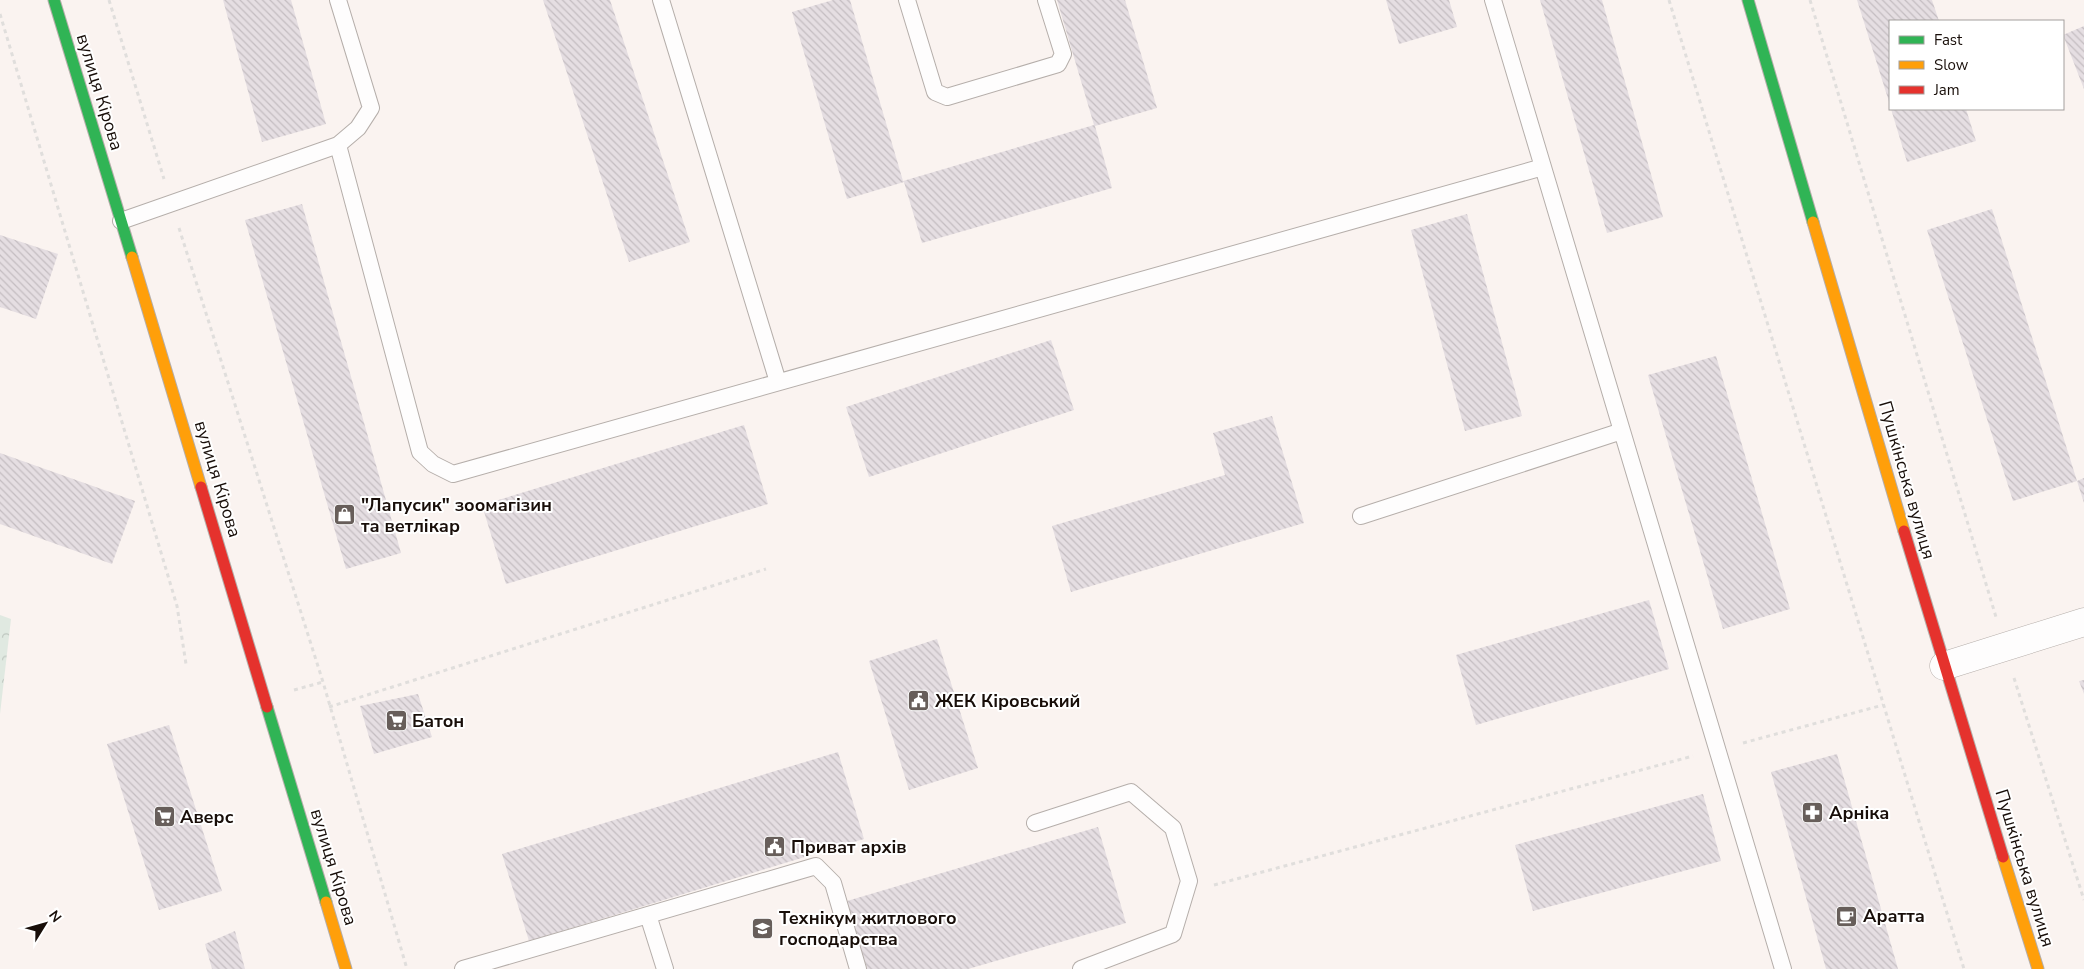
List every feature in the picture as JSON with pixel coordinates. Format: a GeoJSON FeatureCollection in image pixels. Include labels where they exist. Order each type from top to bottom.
{"type":"FeatureCollection","features":[{"type":"Feature","properties":{"kind":"street","name":"вулиця Кірова"},"geometry":{"type":"LineString","coordinates":[[54,0],[346,969]]}},
{"type":"Feature","properties":{"kind":"street","name":"Пушкінська вулиця"},"geometry":{"type":"LineString","coordinates":[[1748,0],[1944,666],[2038,969]]}},
{"type":"Feature","properties":{"kind":"street"},"geometry":{"type":"LineString","coordinates":[[1944,666],[2084,622]]}},
{"type":"Feature","properties":{"kind":"lane"},"geometry":{"type":"LineString","coordinates":[[121,221],[338,145],[358,128],[370,108],[338,0]]}},
{"type":"Feature","properties":{"kind":"lane"},"geometry":{"type":"LineString","coordinates":[[661,0],[778,382]]}},
{"type":"Feature","properties":{"kind":"lane"},"geometry":{"type":"LineString","coordinates":[[907,0],[935,92],[947,97],[1058,64],[1063,54],[1046,0]]}},
{"type":"Feature","properties":{"kind":"lane"},"geometry":{"type":"LineString","coordinates":[[1493,0],[1783,969]]}},
{"type":"Feature","properties":{"kind":"lane"},"geometry":{"type":"LineString","coordinates":[[338,145],[420,452],[433,464],[453,474],[1543,167]]}},
{"type":"Feature","properties":{"kind":"lane"},"geometry":{"type":"LineString","coordinates":[[1361,516],[1622,431]]}},
{"type":"Feature","properties":{"kind":"lane"},"geometry":{"type":"LineString","coordinates":[[1035,823],[1131,792],[1173,828],[1189,881],[1172,934],[1081,969]]}},
{"type":"Feature","properties":{"kind":"lane"},"geometry":{"type":"LineString","coordinates":[[463,969],[816,866],[833,883],[858,969]]}},
{"type":"Feature","properties":{"kind":"lane"},"geometry":{"type":"LineString","coordinates":[[648,915],[665,969]]}},
{"type":"Feature","properties":{"kind":"path"},"geometry":{"type":"LineString","coordinates":[[109,0],[329,707],[408,969]]}},
{"type":"Feature","properties":{"kind":"path"},"geometry":{"type":"LineString","coordinates":[[1669,0],[1964,969]]}},
{"type":"Feature","properties":{"kind":"path"},"geometry":{"type":"LineString","coordinates":[[1810,0],[2004,647],[2084,900]]}},
{"type":"Feature","properties":{"kind":"path"},"geometry":{"type":"LineString","coordinates":[[0,14],[177,606],[186,664]]}},
{"type":"Feature","properties":{"kind":"path"},"geometry":{"type":"LineString","coordinates":[[329,707],[766,569]]}},
{"type":"Feature","properties":{"kind":"path"},"geometry":{"type":"LineString","coordinates":[[1211,886],[1883,705]]}},
{"type":"Feature","properties":{"kind":"green space"},"geometry":{"type":"Polygon","coordinates":[[[0,615],[11,619],[0,714],[0,615]]]}},
{"type":"Feature","properties":{"kind":"building"},"geometry":{"type":"Polygon","coordinates":[[[223,0],[291,0],[326,124],[262,142],[223,0]]]}},
{"type":"Feature","properties":{"kind":"building"},"geometry":{"type":"Polygon","coordinates":[[[543,0],[610,0],[690,242],[629,262],[543,0]]]}},
{"type":"Feature","properties":{"kind":"building"},"geometry":{"type":"Polygon","coordinates":[[[833,0],[850,0],[903,181],[1094,125],[1057,0],[1125,0],[1157,108],[1095,126],[1112,188],[922,243],[904,182],[847,199],[792,12],[833,0]]]}},
{"type":"Feature","properties":{"kind":"building"},"geometry":{"type":"Polygon","coordinates":[[[1386,0],[1449,0],[1457,27],[1399,44],[1386,0]]]}},
{"type":"Feature","properties":{"kind":"building"},"geometry":{"type":"Polygon","coordinates":[[[1540,0],[1602,0],[1663,217],[1607,233],[1540,0]]]}},
{"type":"Feature","properties":{"kind":"building"},"geometry":{"type":"Polygon","coordinates":[[[1857,0],[1932,0],[1939,20],[1889,20],[1889,102],[1857,0]]]}},
{"type":"Feature","properties":{"kind":"building"},"geometry":{"type":"Polygon","coordinates":[[[2084,26],[2084,89],[2064,38],[2064,35],[2084,26]]]}},
{"type":"Feature","properties":{"kind":"building"},"geometry":{"type":"Polygon","coordinates":[[[1891,110],[1966,110],[1976,141],[1907,162],[1891,110]]]}},
{"type":"Feature","properties":{"kind":"building"},"geometry":{"type":"Polygon","coordinates":[[[302,204],[401,553],[346,569],[245,220],[302,204]]]}},
{"type":"Feature","properties":{"kind":"building"},"geometry":{"type":"Polygon","coordinates":[[[1992,209],[2077,481],[2013,501],[1927,230],[1992,209]]]}},
{"type":"Feature","properties":{"kind":"building"},"geometry":{"type":"Polygon","coordinates":[[[1467,214],[1522,416],[1465,431],[1411,230],[1467,214]]]}},
{"type":"Feature","properties":{"kind":"building"},"geometry":{"type":"Polygon","coordinates":[[[0,235],[58,254],[36,319],[0,307],[0,235]]]}},
{"type":"Feature","properties":{"kind":"building"},"geometry":{"type":"Polygon","coordinates":[[[1051,340],[1074,410],[869,477],[846,407],[1051,340]]]}},
{"type":"Feature","properties":{"kind":"building"},"geometry":{"type":"Polygon","coordinates":[[[1716,356],[1790,609],[1723,629],[1648,375],[1716,356]]]}},
{"type":"Feature","properties":{"kind":"building"},"geometry":{"type":"Polygon","coordinates":[[[1272,416],[1304,523],[1071,592],[1052,526],[1225,475],[1213,433],[1272,416]]]}},
{"type":"Feature","properties":{"kind":"building"},"geometry":{"type":"Polygon","coordinates":[[[744,425],[768,504],[506,584],[482,505],[744,425]]]}},
{"type":"Feature","properties":{"kind":"building"},"geometry":{"type":"Polygon","coordinates":[[[0,453],[135,501],[112,564],[0,524],[0,453]]]}},
{"type":"Feature","properties":{"kind":"building"},"geometry":{"type":"Polygon","coordinates":[[[2084,478],[2084,503],[2077,481],[2084,478]]]}},
{"type":"Feature","properties":{"kind":"building"},"geometry":{"type":"Polygon","coordinates":[[[1649,600],[1669,669],[1476,725],[1456,655],[1649,600]]]}},
{"type":"Feature","properties":{"kind":"building"},"geometry":{"type":"Polygon","coordinates":[[[937,639],[978,768],[909,790],[869,661],[937,639]]]}},
{"type":"Feature","properties":{"kind":"building"},"geometry":{"type":"Polygon","coordinates":[[[2084,680],[2084,694],[2079,681],[2084,680]]]}},
{"type":"Feature","properties":{"kind":"building","name":"Батон"},"geometry":{"type":"Polygon","coordinates":[[[418,694],[432,737],[374,754],[360,706],[418,694]]]}},
{"type":"Feature","properties":{"kind":"building","name":"Аверс"},"geometry":{"type":"Polygon","coordinates":[[[169,725],[222,891],[159,910],[107,744],[169,725]]]}},
{"type":"Feature","properties":{"kind":"building"},"geometry":{"type":"Polygon","coordinates":[[[838,752],[864,839],[529,941],[502,854],[838,752]]]}},
{"type":"Feature","properties":{"kind":"building"},"geometry":{"type":"Polygon","coordinates":[[[1837,754],[1898,969],[1826,969],[1771,772],[1837,754]]]}},
{"type":"Feature","properties":{"kind":"building"},"geometry":{"type":"Polygon","coordinates":[[[1703,794],[1721,861],[1533,911],[1515,845],[1703,794]]]}},
{"type":"Feature","properties":{"kind":"building"},"geometry":{"type":"Polygon","coordinates":[[[1098,827],[1126,923],[968,969],[867,969],[847,901],[1098,827]]]}},
{"type":"Feature","properties":{"kind":"building"},"geometry":{"type":"Polygon","coordinates":[[[235,931],[245,969],[212,969],[205,944],[235,931]]]}},
{"type":"Feature","properties":{"kind":"traffic: fast"},"geometry":{"type":"LineString","coordinates":[[54,0],[132,257]]}},
{"type":"Feature","properties":{"kind":"traffic: fast"},"geometry":{"type":"LineString","coordinates":[[1748,0],[1813,222]]}},
{"type":"Feature","properties":{"kind":"traffic: fast"},"geometry":{"type":"LineString","coordinates":[[267,707],[326,902]]}},
{"type":"Feature","properties":{"kind":"traffic: slow"},"geometry":{"type":"LineString","coordinates":[[1813,222],[1904,531]]}},
{"type":"Feature","properties":{"kind":"traffic: slow"},"geometry":{"type":"LineString","coordinates":[[132,257],[201,487]]}},
{"type":"Feature","properties":{"kind":"traffic: slow"},"geometry":{"type":"LineString","coordinates":[[2003,857],[2038,969]]}},
{"type":"Feature","properties":{"kind":"traffic: slow"},"geometry":{"type":"LineString","coordinates":[[326,902],[346,969]]}},
{"type":"Feature","properties":{"kind":"traffic: jam"},"geometry":{"type":"LineString","coordinates":[[201,487],[267,707]]}},
{"type":"Feature","properties":{"kind":"traffic: jam"},"geometry":{"type":"LineString","coordinates":[[1904,531],[2003,857]]}},
{"type":"Feature","properties":{"kind":"place","name":"\"Лапусик\" зоомагізин та ветлікар"},"geometry":{"type":"Point","coordinates":[345,515]}},
{"type":"Feature","properties":{"kind":"place","name":"ЖЕК Кіровський"},"geometry":{"type":"Point","coordinates":[919,701]}},
{"type":"Feature","properties":{"kind":"place","name":"Батон"},"geometry":{"type":"Point","coordinates":[396,721]}},
{"type":"Feature","properties":{"kind":"place","name":"Арніка"},"geometry":{"type":"Point","coordinates":[1813,813]}},
{"type":"Feature","properties":{"kind":"place","name":"Аверс"},"geometry":{"type":"Point","coordinates":[164,817]}},
{"type":"Feature","properties":{"kind":"place","name":"Приват архів"},"geometry":{"type":"Point","coordinates":[775,847]}},
{"type":"Feature","properties":{"kind":"place","name":"Аратта"},"geometry":{"type":"Point","coordinates":[1847,916]}},
{"type":"Feature","properties":{"kind":"place","name":"Технікум житлового господарства"},"geometry":{"type":"Point","coordinates":[763,928]}}]}
